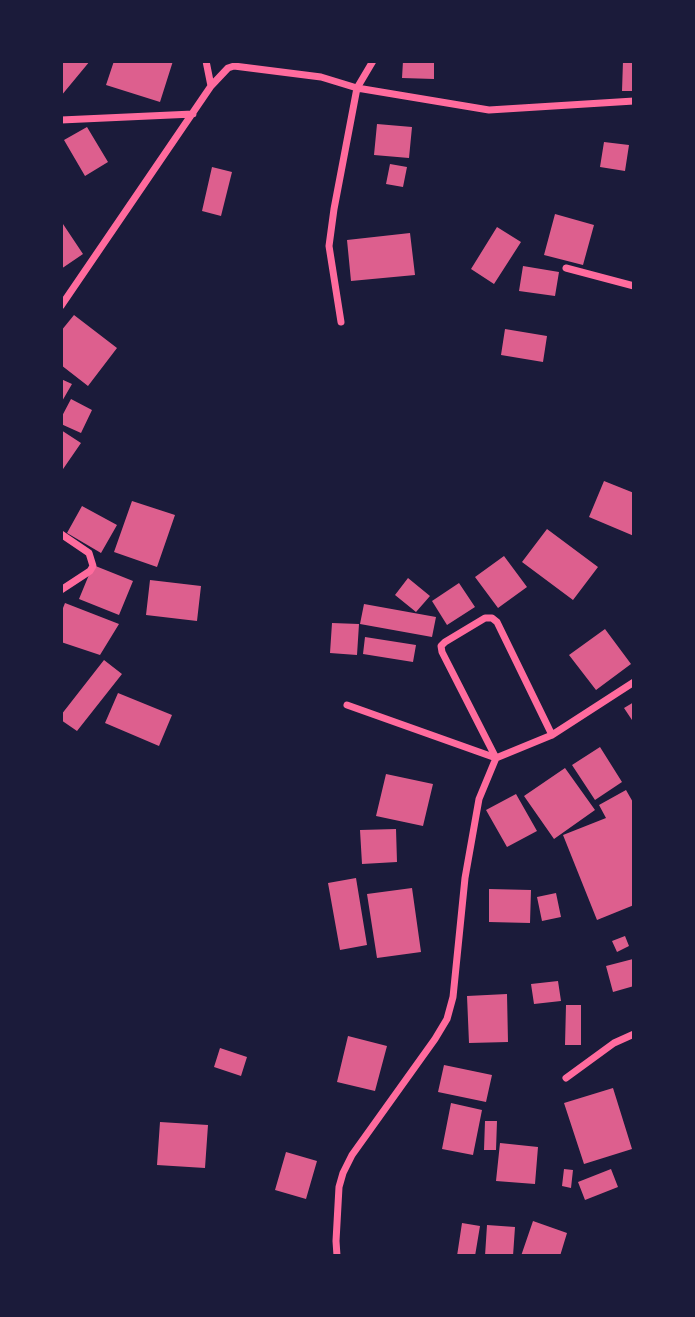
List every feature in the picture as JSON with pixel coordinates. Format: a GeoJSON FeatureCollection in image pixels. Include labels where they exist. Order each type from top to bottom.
{"type":"FeatureCollection","features":[{"type":"Feature","properties":{"kind":"street"},"geometry":{"type":"LineString","coordinates":[[206,61],[211,86]]}},
{"type":"Feature","properties":{"kind":"street"},"geometry":{"type":"LineString","coordinates":[[341,322],[329,246],[357,88],[373,61]]}},
{"type":"Feature","properties":{"kind":"street"},"geometry":{"type":"LineString","coordinates":[[61,306],[211,86],[228,68],[234,66],[321,77],[357,88],[489,110],[634,101]]}},
{"type":"Feature","properties":{"kind":"street"},"geometry":{"type":"LineString","coordinates":[[61,120],[193,114]]}},
{"type":"Feature","properties":{"kind":"street"},"geometry":{"type":"LineString","coordinates":[[566,268],[634,286]]}},
{"type":"Feature","properties":{"kind":"street"},"geometry":{"type":"LineString","coordinates":[[61,534],[89,552],[93,566],[90,571],[61,590]]}},
{"type":"Feature","properties":{"kind":"street"},"geometry":{"type":"LineString","coordinates":[[337,1256],[339,1186],[343,1173],[352,1155],[447,1019],[453,997],[465,878],[479,799],[496,758],[441,646],[485,618],[492,618],[497,622],[552,735]]}},
{"type":"Feature","properties":{"kind":"street"},"geometry":{"type":"LineString","coordinates":[[347,705],[496,758],[552,735],[634,682]]}},
{"type":"Feature","properties":{"kind":"street"},"geometry":{"type":"LineString","coordinates":[[566,1078],[614,1043],[634,1034]]}},
{"type":"Feature","properties":{"kind":"building"},"geometry":{"type":"Polygon","coordinates":[[[61,61],[90,61],[61,96],[61,61]]]}},
{"type":"Feature","properties":{"kind":"building"},"geometry":{"type":"Polygon","coordinates":[[[114,61],[173,61],[160,102],[106,85],[114,61]]]}},
{"type":"Feature","properties":{"kind":"building"},"geometry":{"type":"Polygon","coordinates":[[[403,61],[434,61],[434,79],[402,78],[403,61]]]}},
{"type":"Feature","properties":{"kind":"building"},"geometry":{"type":"Polygon","coordinates":[[[623,61],[634,61],[634,91],[622,91],[623,61]]]}},
{"type":"Feature","properties":{"kind":"building"},"geometry":{"type":"Polygon","coordinates":[[[377,124],[412,127],[409,158],[374,155],[377,124]]]}},
{"type":"Feature","properties":{"kind":"building"},"geometry":{"type":"Polygon","coordinates":[[[87,127],[108,162],[85,176],[64,140],[87,127]]]}},
{"type":"Feature","properties":{"kind":"building"},"geometry":{"type":"Polygon","coordinates":[[[604,142],[629,145],[625,171],[600,167],[604,142]]]}},
{"type":"Feature","properties":{"kind":"building"},"geometry":{"type":"Polygon","coordinates":[[[390,164],[407,167],[403,187],[386,184],[390,164]]]}},
{"type":"Feature","properties":{"kind":"building"},"geometry":{"type":"Polygon","coordinates":[[[212,167],[232,172],[221,216],[202,211],[212,167]]]}},
{"type":"Feature","properties":{"kind":"building"},"geometry":{"type":"Polygon","coordinates":[[[555,214],[594,225],[583,265],[544,255],[555,214]]]}},
{"type":"Feature","properties":{"kind":"building"},"geometry":{"type":"Polygon","coordinates":[[[61,221],[83,254],[61,269],[61,221]]]}},
{"type":"Feature","properties":{"kind":"building"},"geometry":{"type":"Polygon","coordinates":[[[497,227],[521,242],[494,284],[471,269],[497,227]]]}},
{"type":"Feature","properties":{"kind":"building"},"geometry":{"type":"Polygon","coordinates":[[[410,233],[415,275],[351,281],[347,240],[410,233]]]}},
{"type":"Feature","properties":{"kind":"building"},"geometry":{"type":"Polygon","coordinates":[[[523,266],[559,272],[555,296],[519,291],[523,266]]]}},
{"type":"Feature","properties":{"kind":"building"},"geometry":{"type":"Polygon","coordinates":[[[74,315],[117,348],[88,386],[61,365],[61,331],[74,315]]]}},
{"type":"Feature","properties":{"kind":"building"},"geometry":{"type":"Polygon","coordinates":[[[505,329],[547,336],[543,362],[501,355],[505,329]]]}},
{"type":"Feature","properties":{"kind":"building"},"geometry":{"type":"Polygon","coordinates":[[[61,379],[72,384],[61,403],[61,379]]]}},
{"type":"Feature","properties":{"kind":"building"},"geometry":{"type":"Polygon","coordinates":[[[71,399],[92,410],[81,433],[61,424],[61,418],[71,399]]]}},
{"type":"Feature","properties":{"kind":"building"},"geometry":{"type":"Polygon","coordinates":[[[61,430],[81,443],[61,472],[61,430]]]}},
{"type":"Feature","properties":{"kind":"building"},"geometry":{"type":"Polygon","coordinates":[[[604,481],[634,493],[634,536],[589,517],[604,481]]]}},
{"type":"Feature","properties":{"kind":"building"},"geometry":{"type":"Polygon","coordinates":[[[132,501],[175,515],[157,567],[114,552],[132,501]]]}},
{"type":"Feature","properties":{"kind":"building"},"geometry":{"type":"Polygon","coordinates":[[[82,506],[117,525],[101,553],[67,533],[82,506]]]}},
{"type":"Feature","properties":{"kind":"building"},"geometry":{"type":"Polygon","coordinates":[[[547,529],[598,567],[573,600],[522,562],[547,529]]]}},
{"type":"Feature","properties":{"kind":"building"},"geometry":{"type":"Polygon","coordinates":[[[504,556],[527,587],[498,608],[475,577],[504,556]]]}},
{"type":"Feature","properties":{"kind":"building"},"geometry":{"type":"Polygon","coordinates":[[[93,565],[133,581],[119,615],[79,599],[93,565]]]}},
{"type":"Feature","properties":{"kind":"building"},"geometry":{"type":"Polygon","coordinates":[[[408,578],[430,596],[416,612],[395,595],[408,578]]]}},
{"type":"Feature","properties":{"kind":"building"},"geometry":{"type":"Polygon","coordinates":[[[150,580],[201,586],[197,621],[146,615],[150,580]]]}},
{"type":"Feature","properties":{"kind":"building"},"geometry":{"type":"Polygon","coordinates":[[[459,583],[475,607],[447,625],[432,601],[459,583]]]}},
{"type":"Feature","properties":{"kind":"building"},"geometry":{"type":"Polygon","coordinates":[[[65,603],[119,624],[100,655],[61,642],[61,613],[65,603]]]}},
{"type":"Feature","properties":{"kind":"building"},"geometry":{"type":"Polygon","coordinates":[[[364,604],[436,617],[432,637],[360,624],[364,604]]]}},
{"type":"Feature","properties":{"kind":"building"},"geometry":{"type":"Polygon","coordinates":[[[332,623],[359,624],[357,655],[330,653],[332,623]]]}},
{"type":"Feature","properties":{"kind":"building"},"geometry":{"type":"Polygon","coordinates":[[[605,629],[631,664],[596,690],[569,655],[605,629]]]}},
{"type":"Feature","properties":{"kind":"building"},"geometry":{"type":"Polygon","coordinates":[[[365,637],[416,645],[413,662],[363,654],[365,637]]]}},
{"type":"Feature","properties":{"kind":"building"},"geometry":{"type":"Polygon","coordinates":[[[104,660],[122,674],[77,731],[61,720],[61,715],[104,660]]]}},
{"type":"Feature","properties":{"kind":"building"},"geometry":{"type":"Polygon","coordinates":[[[118,693],[172,715],[159,746],[105,723],[118,693]]]}},
{"type":"Feature","properties":{"kind":"building"},"geometry":{"type":"Polygon","coordinates":[[[634,702],[634,723],[624,708],[634,702]]]}},
{"type":"Feature","properties":{"kind":"building"},"geometry":{"type":"Polygon","coordinates":[[[600,747],[622,782],[595,800],[572,765],[600,747]]]}},
{"type":"Feature","properties":{"kind":"building"},"geometry":{"type":"Polygon","coordinates":[[[565,768],[595,810],[554,839],[524,796],[565,768]]]}},
{"type":"Feature","properties":{"kind":"building"},"geometry":{"type":"Polygon","coordinates":[[[386,774],[433,784],[423,826],[376,816],[386,774]]]}},
{"type":"Feature","properties":{"kind":"building"},"geometry":{"type":"Polygon","coordinates":[[[626,790],[634,804],[634,905],[597,920],[563,835],[606,818],[599,805],[626,790]]]}},
{"type":"Feature","properties":{"kind":"building"},"geometry":{"type":"Polygon","coordinates":[[[516,794],[537,831],[507,847],[486,810],[516,794]]]}},
{"type":"Feature","properties":{"kind":"building"},"geometry":{"type":"Polygon","coordinates":[[[396,829],[397,862],[362,864],[360,830],[396,829]]]}},
{"type":"Feature","properties":{"kind":"building"},"geometry":{"type":"Polygon","coordinates":[[[356,878],[367,945],[340,950],[328,883],[356,878]]]}},
{"type":"Feature","properties":{"kind":"building"},"geometry":{"type":"Polygon","coordinates":[[[412,888],[421,952],[377,958],[367,894],[412,888]]]}},
{"type":"Feature","properties":{"kind":"building"},"geometry":{"type":"Polygon","coordinates":[[[489,889],[531,890],[530,923],[489,922],[489,889]]]}},
{"type":"Feature","properties":{"kind":"building"},"geometry":{"type":"Polygon","coordinates":[[[556,893],[561,917],[542,921],[537,897],[556,893]]]}},
{"type":"Feature","properties":{"kind":"building"},"geometry":{"type":"Polygon","coordinates":[[[625,936],[629,946],[617,952],[612,941],[625,936]]]}},
{"type":"Feature","properties":{"kind":"building"},"geometry":{"type":"Polygon","coordinates":[[[633,959],[634,986],[613,992],[606,966],[633,959]]]}},
{"type":"Feature","properties":{"kind":"building"},"geometry":{"type":"Polygon","coordinates":[[[558,981],[561,1001],[534,1004],[531,984],[558,981]]]}},
{"type":"Feature","properties":{"kind":"building"},"geometry":{"type":"Polygon","coordinates":[[[507,994],[508,1042],[469,1043],[467,996],[507,994]]]}},
{"type":"Feature","properties":{"kind":"building"},"geometry":{"type":"Polygon","coordinates":[[[566,1005],[581,1005],[581,1045],[565,1045],[566,1005]]]}},
{"type":"Feature","properties":{"kind":"building"},"geometry":{"type":"Polygon","coordinates":[[[348,1036],[387,1046],[375,1091],[337,1082],[348,1036]]]}},
{"type":"Feature","properties":{"kind":"building"},"geometry":{"type":"Polygon","coordinates":[[[220,1048],[247,1057],[241,1076],[214,1067],[220,1048]]]}},
{"type":"Feature","properties":{"kind":"building"},"geometry":{"type":"Polygon","coordinates":[[[444,1065],[492,1075],[486,1102],[438,1092],[444,1065]]]}},
{"type":"Feature","properties":{"kind":"building"},"geometry":{"type":"Polygon","coordinates":[[[613,1088],[632,1149],[584,1164],[564,1103],[613,1088]]]}},
{"type":"Feature","properties":{"kind":"building"},"geometry":{"type":"Polygon","coordinates":[[[451,1103],[482,1110],[473,1155],[442,1149],[451,1103]]]}},
{"type":"Feature","properties":{"kind":"building"},"geometry":{"type":"Polygon","coordinates":[[[485,1121],[497,1121],[496,1150],[484,1150],[485,1121]]]}},
{"type":"Feature","properties":{"kind":"building"},"geometry":{"type":"Polygon","coordinates":[[[160,1122],[208,1125],[205,1168],[157,1165],[160,1122]]]}},
{"type":"Feature","properties":{"kind":"building"},"geometry":{"type":"Polygon","coordinates":[[[500,1143],[538,1147],[535,1184],[496,1181],[500,1143]]]}},
{"type":"Feature","properties":{"kind":"building"},"geometry":{"type":"Polygon","coordinates":[[[286,1152],[317,1161],[306,1199],[275,1190],[286,1152]]]}},
{"type":"Feature","properties":{"kind":"building"},"geometry":{"type":"Polygon","coordinates":[[[564,1169],[573,1170],[571,1188],[562,1186],[564,1169]]]}},
{"type":"Feature","properties":{"kind":"building"},"geometry":{"type":"Polygon","coordinates":[[[611,1169],[618,1187],[585,1200],[578,1182],[611,1169]]]}},
{"type":"Feature","properties":{"kind":"building"},"geometry":{"type":"Polygon","coordinates":[[[533,1221],[567,1233],[560,1256],[521,1256],[533,1221]]]}},
{"type":"Feature","properties":{"kind":"building"},"geometry":{"type":"Polygon","coordinates":[[[462,1223],[480,1226],[475,1256],[457,1256],[462,1223]]]}},
{"type":"Feature","properties":{"kind":"building"},"geometry":{"type":"Polygon","coordinates":[[[487,1225],[515,1227],[513,1256],[485,1256],[487,1225]]]}}]}
